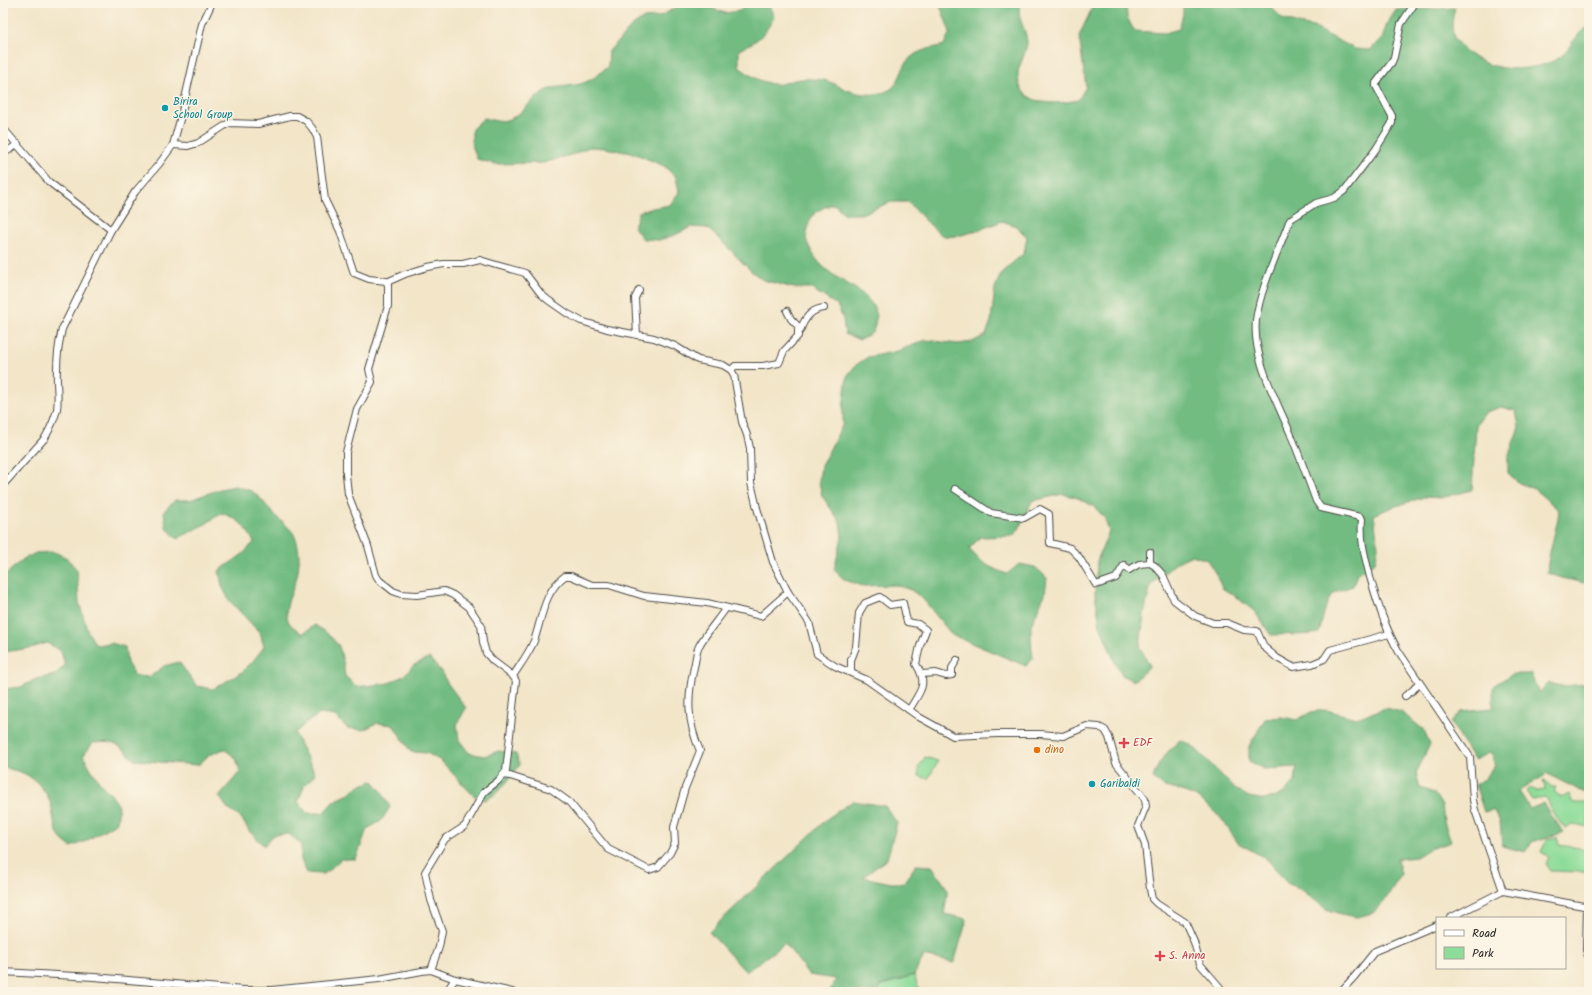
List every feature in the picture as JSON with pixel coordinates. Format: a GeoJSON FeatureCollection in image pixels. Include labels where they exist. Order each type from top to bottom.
{"type":"FeatureCollection","features":[{"type":"Feature","properties":{"kind":"street"},"geometry":{"type":"LineString","coordinates":[[3,485],[45,438],[49,431],[57,410],[57,370],[62,329],[111,230],[135,192],[159,164],[172,145],[181,116],[202,24],[212,3]]}},
{"type":"Feature","properties":{"kind":"street"},"geometry":{"type":"LineString","coordinates":[[1415,3],[1401,24],[1392,62],[1376,83],[1376,86],[1392,116],[1392,123],[1376,149],[1344,191],[1334,198],[1312,206],[1291,219],[1289,222],[1263,290],[1258,308],[1256,330],[1263,367],[1292,437],[1316,501],[1322,508],[1360,516],[1362,519],[1361,543],[1380,612],[1389,634],[1399,652],[1470,757],[1475,810],[1503,891]]}},
{"type":"Feature","properties":{"kind":"street"},"geometry":{"type":"LineString","coordinates":[[172,145],[188,146],[198,143],[229,123],[258,124],[290,116],[297,116],[303,119],[318,137],[326,200],[340,231],[354,273],[361,277],[388,282],[405,274],[428,267],[444,264],[463,264],[480,260],[512,270],[524,272],[541,294],[559,308],[581,321],[607,329],[663,341],[698,360],[723,364],[731,370],[734,375],[742,422],[748,441],[751,483],[773,562],[788,592],[810,622],[817,654],[835,666],[867,680],[909,710],[953,736],[1004,734],[1063,736],[1087,726],[1093,726],[1105,730],[1109,737],[1116,763],[1143,795],[1146,803],[1138,826],[1145,845],[1152,899],[1157,904],[1178,916],[1185,922],[1194,942],[1200,964],[1224,992]]}},
{"type":"Feature","properties":{"kind":"street"},"geometry":{"type":"LineString","coordinates":[[3,128],[49,182],[111,230]]}},
{"type":"Feature","properties":{"kind":"street"},"geometry":{"type":"LineString","coordinates":[[3,154],[18,144]]}},
{"type":"Feature","properties":{"kind":"street"},"geometry":{"type":"LineString","coordinates":[[388,282],[388,306],[370,369],[372,382],[357,409],[346,452],[348,494],[379,580],[393,591],[401,594],[417,595],[444,591],[452,594],[468,607],[481,625],[486,653],[493,661],[513,676],[516,681],[506,771],[484,792],[465,826],[445,839],[425,872],[431,900],[442,931],[439,947],[431,970]]}},
{"type":"Feature","properties":{"kind":"street"},"geometry":{"type":"LineString","coordinates":[[637,335],[635,298],[638,290]]}},
{"type":"Feature","properties":{"kind":"street"},"geometry":{"type":"LineString","coordinates":[[731,370],[735,366],[763,366],[779,363],[784,351],[798,336],[804,321],[815,311],[824,308]]}},
{"type":"Feature","properties":{"kind":"street"},"geometry":{"type":"LineString","coordinates":[[787,311],[791,319],[798,326],[798,336]]}},
{"type":"Feature","properties":{"kind":"street"},"geometry":{"type":"LineString","coordinates":[[955,489],[991,513],[1024,518],[1040,509],[1049,514],[1050,543],[1070,548],[1079,557],[1096,585],[1116,578],[1124,565],[1129,570],[1139,564],[1150,563],[1163,575],[1174,600],[1195,616],[1213,623],[1227,623],[1244,630],[1257,631],[1264,647],[1277,658],[1293,667],[1312,664],[1324,659],[1330,650],[1389,634]]}},
{"type":"Feature","properties":{"kind":"street"},"geometry":{"type":"LineString","coordinates":[[1150,552],[1150,563]]}},
{"type":"Feature","properties":{"kind":"street"},"geometry":{"type":"LineString","coordinates":[[513,676],[533,642],[547,598],[552,589],[565,576],[571,576],[592,585],[609,585],[644,596],[684,600],[762,616],[788,592]]}},
{"type":"Feature","properties":{"kind":"street"},"geometry":{"type":"LineString","coordinates":[[851,672],[851,660],[856,647],[859,613],[865,603],[880,598],[890,605],[903,603],[907,622],[918,624],[926,630],[920,646],[916,664],[922,674],[923,688],[909,710]]}},
{"type":"Feature","properties":{"kind":"street"},"geometry":{"type":"LineString","coordinates":[[503,775],[551,789],[569,802],[608,850],[649,870],[658,867],[670,853],[675,843],[674,827],[685,788],[700,751],[694,737],[688,705],[699,647],[726,608]]}},
{"type":"Feature","properties":{"kind":"street"},"geometry":{"type":"LineString","coordinates":[[922,674],[936,673],[952,676],[952,668],[957,660]]}},
{"type":"Feature","properties":{"kind":"street"},"geometry":{"type":"LineString","coordinates":[[1405,696],[1413,690],[1419,682]]}},
{"type":"Feature","properties":{"kind":"street"},"geometry":{"type":"LineString","coordinates":[[1452,917],[1503,891],[1588,907],[1586,951],[1589,961]]}},
{"type":"Feature","properties":{"kind":"street"},"geometry":{"type":"LineString","coordinates":[[1337,992],[1343,989],[1353,979],[1375,951],[1436,925]]}},
{"type":"Feature","properties":{"kind":"street"},"geometry":{"type":"LineString","coordinates":[[3,972],[94,977],[243,990],[272,990],[379,979],[431,970],[455,979],[512,992]]}},
{"type":"Feature","properties":{"kind":"street"},"geometry":{"type":"LineString","coordinates":[[446,992],[455,979]]}},
{"type":"Feature","properties":{"kind":"street"},"geometry":{"type":"LineString","coordinates":[[177,984],[182,992]]}},
{"type":"Feature","properties":{"kind":"green space"},"geometry":{"type":"Polygon","coordinates":[[[684,3],[704,3],[711,8],[725,13],[740,11],[747,3],[768,3],[774,17],[767,29],[752,43],[739,50],[739,67],[754,78],[774,84],[781,84],[802,79],[823,80],[861,94],[878,94],[891,89],[895,85],[906,63],[914,55],[925,50],[944,45],[950,32],[939,3],[1020,3],[1019,14],[1026,37],[1027,46],[1018,70],[1020,85],[1024,93],[1031,98],[1049,103],[1078,100],[1086,87],[1079,36],[1093,3],[1126,3],[1127,17],[1134,31],[1165,33],[1179,29],[1183,14],[1183,3],[1267,3],[1283,19],[1313,27],[1355,49],[1370,50],[1382,39],[1387,24],[1396,10],[1455,8],[1452,26],[1453,34],[1454,38],[1464,49],[1473,57],[1484,63],[1520,69],[1544,64],[1560,57],[1565,53],[1579,33],[1589,26],[1589,584],[1547,573],[1559,510],[1534,489],[1519,483],[1508,473],[1508,457],[1519,427],[1516,411],[1501,407],[1486,412],[1476,425],[1472,490],[1441,498],[1424,497],[1374,515],[1378,547],[1375,562],[1357,574],[1353,586],[1338,591],[1330,598],[1325,609],[1319,633],[1301,635],[1271,635],[1254,611],[1222,588],[1216,574],[1207,560],[1192,555],[1177,562],[1151,585],[1144,614],[1140,647],[1150,666],[1134,681],[1123,676],[1115,663],[1100,625],[1095,594],[1097,561],[1109,531],[1104,517],[1093,506],[1078,498],[1063,494],[1032,501],[1018,531],[1012,536],[980,537],[969,549],[986,564],[1007,574],[1019,564],[1035,567],[1047,578],[1045,594],[1031,625],[1033,659],[1026,666],[952,635],[923,599],[911,590],[896,585],[862,586],[845,580],[834,570],[842,537],[840,522],[822,496],[819,481],[821,466],[843,424],[843,408],[847,376],[856,365],[868,357],[898,351],[926,340],[958,344],[972,342],[986,335],[991,321],[995,288],[1001,273],[1024,253],[1027,237],[1016,226],[1002,221],[963,235],[942,235],[908,202],[891,202],[861,214],[845,214],[834,204],[817,211],[809,222],[808,227],[806,239],[810,248],[823,266],[856,289],[871,303],[875,310],[876,321],[873,332],[860,340],[845,334],[843,319],[837,305],[810,288],[794,288],[763,280],[751,271],[707,228],[691,227],[675,235],[659,240],[643,239],[634,227],[639,212],[670,205],[679,192],[676,177],[664,166],[636,154],[605,148],[589,147],[574,154],[543,163],[494,164],[477,159],[472,145],[472,129],[484,118],[497,121],[507,120],[520,113],[543,92],[556,87],[580,84],[590,80],[608,66],[609,51],[631,27],[644,18],[659,17],[684,3]]]}},
{"type":"Feature","properties":{"kind":"green space"},"geometry":{"type":"Polygon","coordinates":[[[235,486],[253,492],[260,497],[273,514],[291,530],[296,538],[299,550],[299,563],[296,580],[287,608],[290,624],[302,634],[315,625],[328,634],[339,646],[345,676],[357,687],[389,683],[403,676],[414,665],[429,658],[440,670],[448,684],[466,708],[457,724],[459,740],[469,753],[484,756],[499,751],[516,754],[520,765],[495,794],[485,800],[473,795],[441,761],[427,753],[411,752],[393,725],[377,723],[363,730],[347,728],[335,716],[320,714],[306,723],[295,733],[315,774],[304,786],[298,802],[307,813],[323,813],[334,801],[347,795],[359,786],[373,781],[382,792],[390,807],[381,821],[367,829],[356,859],[341,859],[324,874],[307,873],[301,860],[301,844],[289,834],[273,835],[264,846],[250,832],[241,818],[228,809],[219,796],[240,772],[236,758],[224,749],[209,755],[198,765],[134,760],[124,750],[112,743],[93,743],[83,756],[99,782],[110,793],[119,806],[117,822],[86,841],[71,847],[61,839],[55,825],[50,802],[43,789],[26,775],[3,766],[3,689],[21,687],[36,679],[55,675],[65,665],[61,651],[47,643],[31,648],[3,652],[3,577],[22,560],[36,553],[54,552],[67,558],[77,570],[79,602],[88,632],[96,645],[111,643],[125,647],[127,663],[135,676],[150,677],[164,666],[179,662],[197,686],[213,689],[241,673],[264,647],[260,633],[229,600],[222,586],[219,571],[243,554],[254,542],[241,523],[221,513],[207,523],[177,539],[166,527],[164,511],[175,500],[190,500],[220,489],[235,486]]]}},
{"type":"Feature","properties":{"kind":"green space"},"geometry":{"type":"Polygon","coordinates":[[[1512,674],[1531,674],[1539,693],[1549,683],[1562,686],[1585,684],[1589,689],[1589,795],[1547,774],[1519,791],[1530,809],[1544,803],[1550,815],[1564,832],[1532,842],[1525,852],[1502,846],[1500,821],[1493,810],[1484,812],[1475,784],[1485,779],[1495,765],[1491,752],[1474,760],[1451,723],[1461,711],[1493,708],[1493,686],[1512,674]]]}},
{"type":"Feature","properties":{"kind":"green space"},"geometry":{"type":"Polygon","coordinates":[[[1386,708],[1401,712],[1424,730],[1430,744],[1416,773],[1420,788],[1434,793],[1442,806],[1444,822],[1451,842],[1429,849],[1416,857],[1397,859],[1401,874],[1384,902],[1373,913],[1357,917],[1326,909],[1302,890],[1287,883],[1267,859],[1238,843],[1221,818],[1195,796],[1179,790],[1164,787],[1153,778],[1164,757],[1180,740],[1193,746],[1235,789],[1249,797],[1265,800],[1282,794],[1295,782],[1297,767],[1264,769],[1249,761],[1249,746],[1265,719],[1281,717],[1297,720],[1311,712],[1326,710],[1356,718],[1386,708]]]}},
{"type":"Feature","properties":{"kind":"green space"},"geometry":{"type":"Polygon","coordinates":[[[925,757],[938,761],[928,779],[919,776],[918,768],[925,757]]]}},
{"type":"Feature","properties":{"kind":"green space"},"geometry":{"type":"Polygon","coordinates":[[[1543,780],[1552,787],[1556,787],[1554,792],[1561,798],[1569,794],[1573,803],[1589,803],[1589,827],[1573,824],[1566,829],[1560,823],[1545,798],[1532,800],[1526,791],[1530,788],[1537,791],[1545,789],[1543,780]]]}},
{"type":"Feature","properties":{"kind":"green space"},"geometry":{"type":"Polygon","coordinates":[[[853,801],[885,806],[897,823],[887,859],[863,877],[891,883],[903,883],[916,865],[932,866],[948,890],[944,914],[967,919],[954,963],[924,956],[914,975],[880,986],[879,992],[829,992],[836,979],[809,975],[785,943],[746,972],[709,932],[828,818],[853,801]]]}},
{"type":"Feature","properties":{"kind":"green space"},"geometry":{"type":"Polygon","coordinates":[[[1557,837],[1559,845],[1587,849],[1586,867],[1589,868],[1589,873],[1551,871],[1546,864],[1549,857],[1541,852],[1547,839],[1557,837]]]}},
{"type":"Feature","properties":{"kind":"green space"},"geometry":{"type":"Polygon","coordinates":[[[914,975],[920,992],[879,992],[880,986],[914,975]]]}},
{"type":"Feature","properties":{"kind":"place","name":"Birira School Group"},"geometry":{"type":"Point","coordinates":[165,108]}},
{"type":"Feature","properties":{"kind":"place","name":"EDF"},"geometry":{"type":"Point","coordinates":[1124,743]}},
{"type":"Feature","properties":{"kind":"place","name":"dino"},"geometry":{"type":"Point","coordinates":[1037,750]}},
{"type":"Feature","properties":{"kind":"place","name":"Garibaldi"},"geometry":{"type":"Point","coordinates":[1092,784]}},
{"type":"Feature","properties":{"kind":"place","name":"S. Anna"},"geometry":{"type":"Point","coordinates":[1160,956]}}]}
